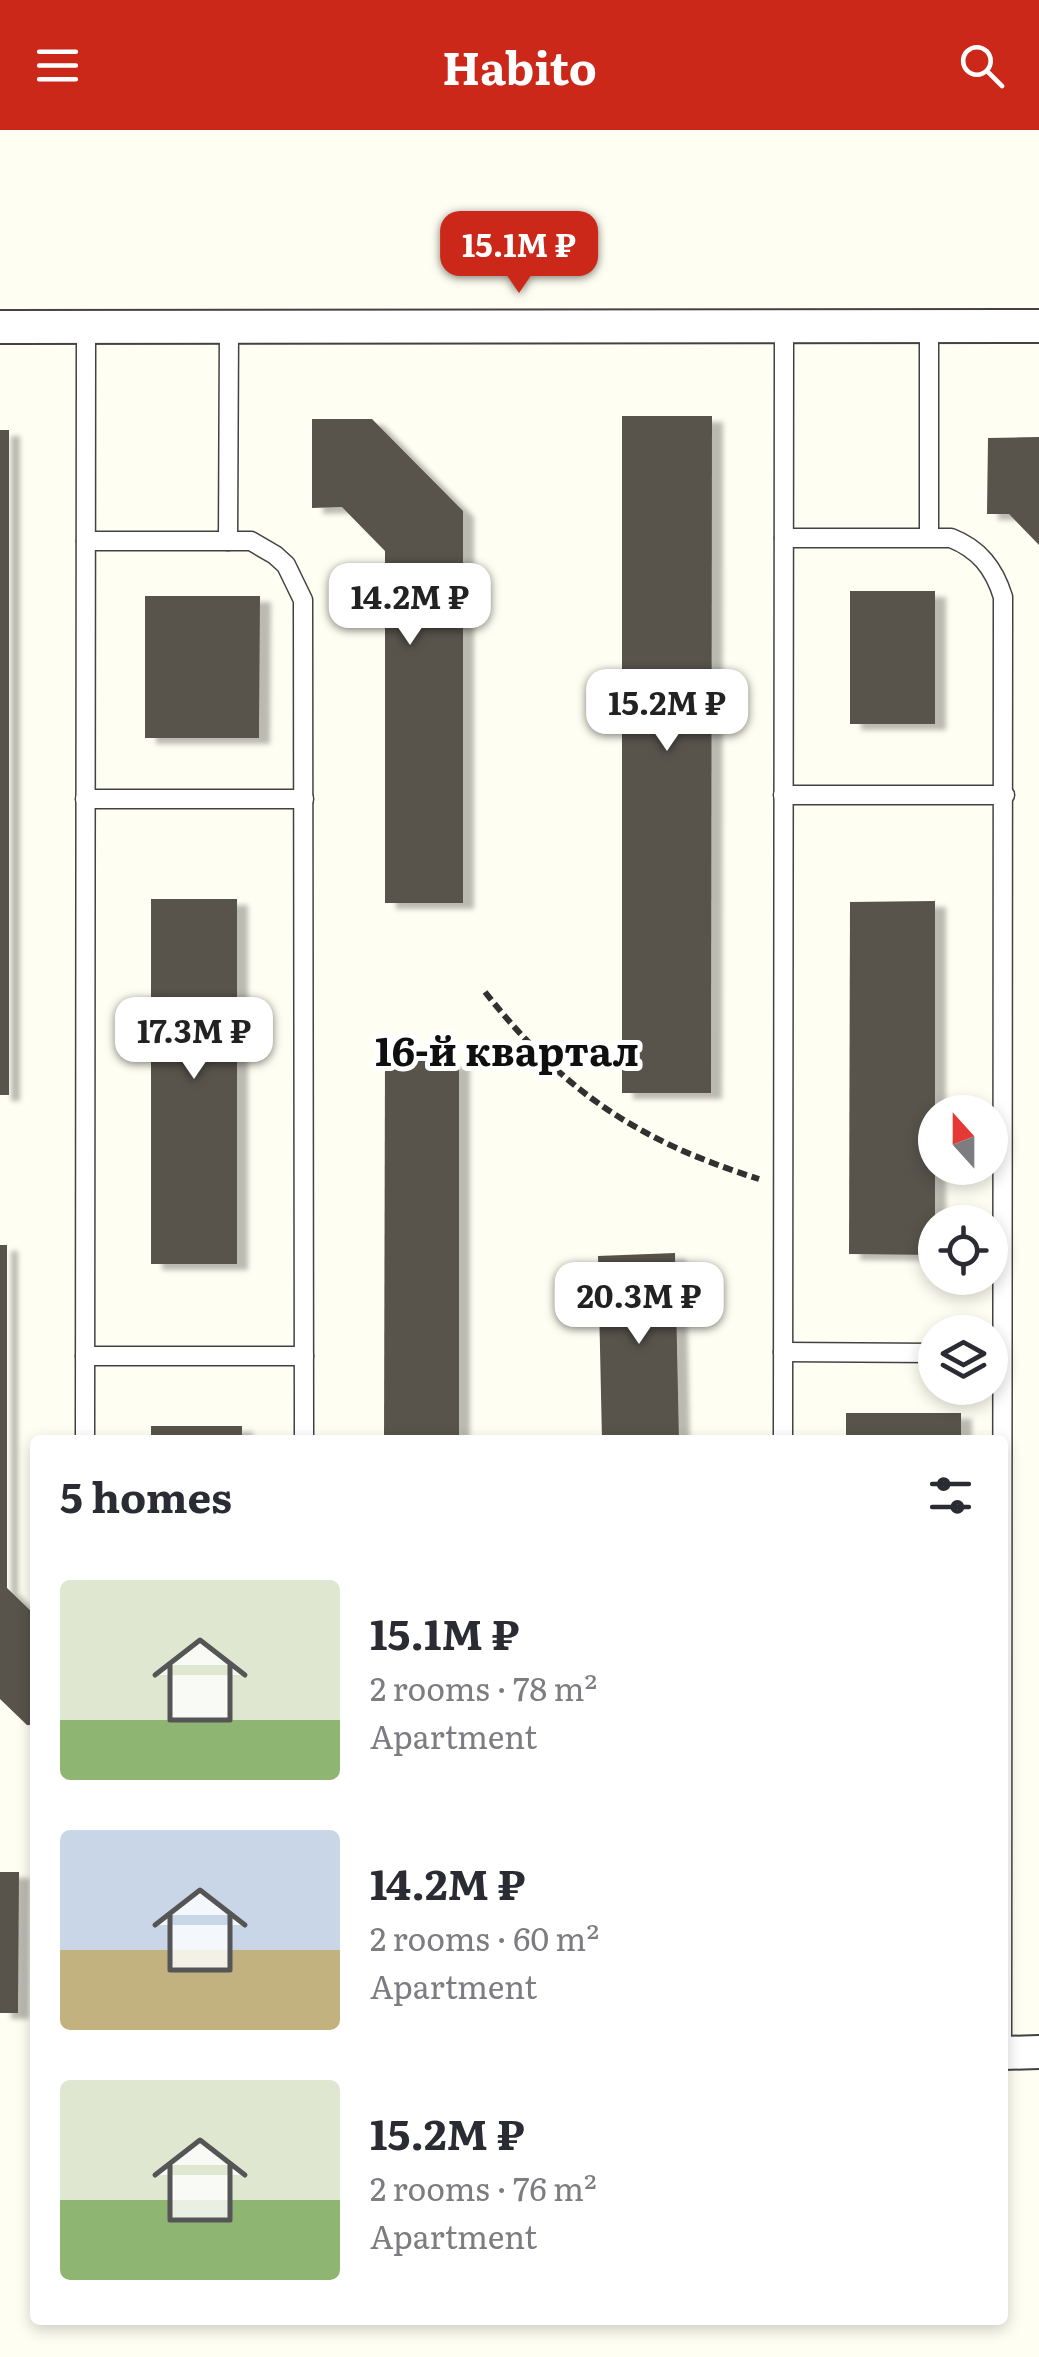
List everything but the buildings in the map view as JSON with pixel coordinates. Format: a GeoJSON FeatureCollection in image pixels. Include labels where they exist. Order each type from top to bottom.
{"type":"FeatureCollection","features":[{"type":"Feature","properties":{"kind":"street"},"geometry":{"type":"LineString","coordinates":[[0,327],[1039,326]]}},
{"type":"Feature","properties":{"kind":"street"},"geometry":{"type":"LineString","coordinates":[[1008,2053],[1039,2052]]}},
{"type":"Feature","properties":{"kind":"lane"},"geometry":{"type":"LineString","coordinates":[[783,1435],[784,326]]}},
{"type":"Feature","properties":{"kind":"lane"},"geometry":{"type":"LineString","coordinates":[[929,326],[929,538]]}},
{"type":"Feature","properties":{"kind":"lane"},"geometry":{"type":"LineString","coordinates":[[85,1435],[86,327]]}},
{"type":"Feature","properties":{"kind":"lane"},"geometry":{"type":"LineString","coordinates":[[228,541],[229,327]]}},
{"type":"Feature","properties":{"kind":"lane"},"geometry":{"type":"LineString","coordinates":[[784,538],[951,538],[976,551],[998,579],[1003,597],[1005,796],[998,1315]]}},
{"type":"Feature","properties":{"kind":"lane"},"geometry":{"type":"LineString","coordinates":[[86,541],[250,541],[276,554],[297,583],[303,600],[304,1435]]}},
{"type":"Feature","properties":{"kind":"lane"},"geometry":{"type":"LineString","coordinates":[[783,795],[1005,796]]}},
{"type":"Feature","properties":{"kind":"lane"},"geometry":{"type":"LineString","coordinates":[[86,799],[304,799]]}},
{"type":"Feature","properties":{"kind":"lane"},"geometry":{"type":"LineString","coordinates":[[783,1352],[918,1352]]}},
{"type":"Feature","properties":{"kind":"lane"},"geometry":{"type":"LineString","coordinates":[[85,1356],[304,1356]]}},
{"type":"Feature","properties":{"kind":"lane"},"geometry":{"type":"LineString","coordinates":[[998,1405],[999,1435]]}},
{"type":"Feature","properties":{"kind":"path"},"geometry":{"type":"LineString","coordinates":[[485,992],[520,1037],[563,1078],[625,1123],[682,1152],[783,1187]]}},
{"type":"Feature","properties":{"kind":"district","name":"16-й квартал"},"geometry":{"type":"Point","coordinates":[507,1052]}}]}
